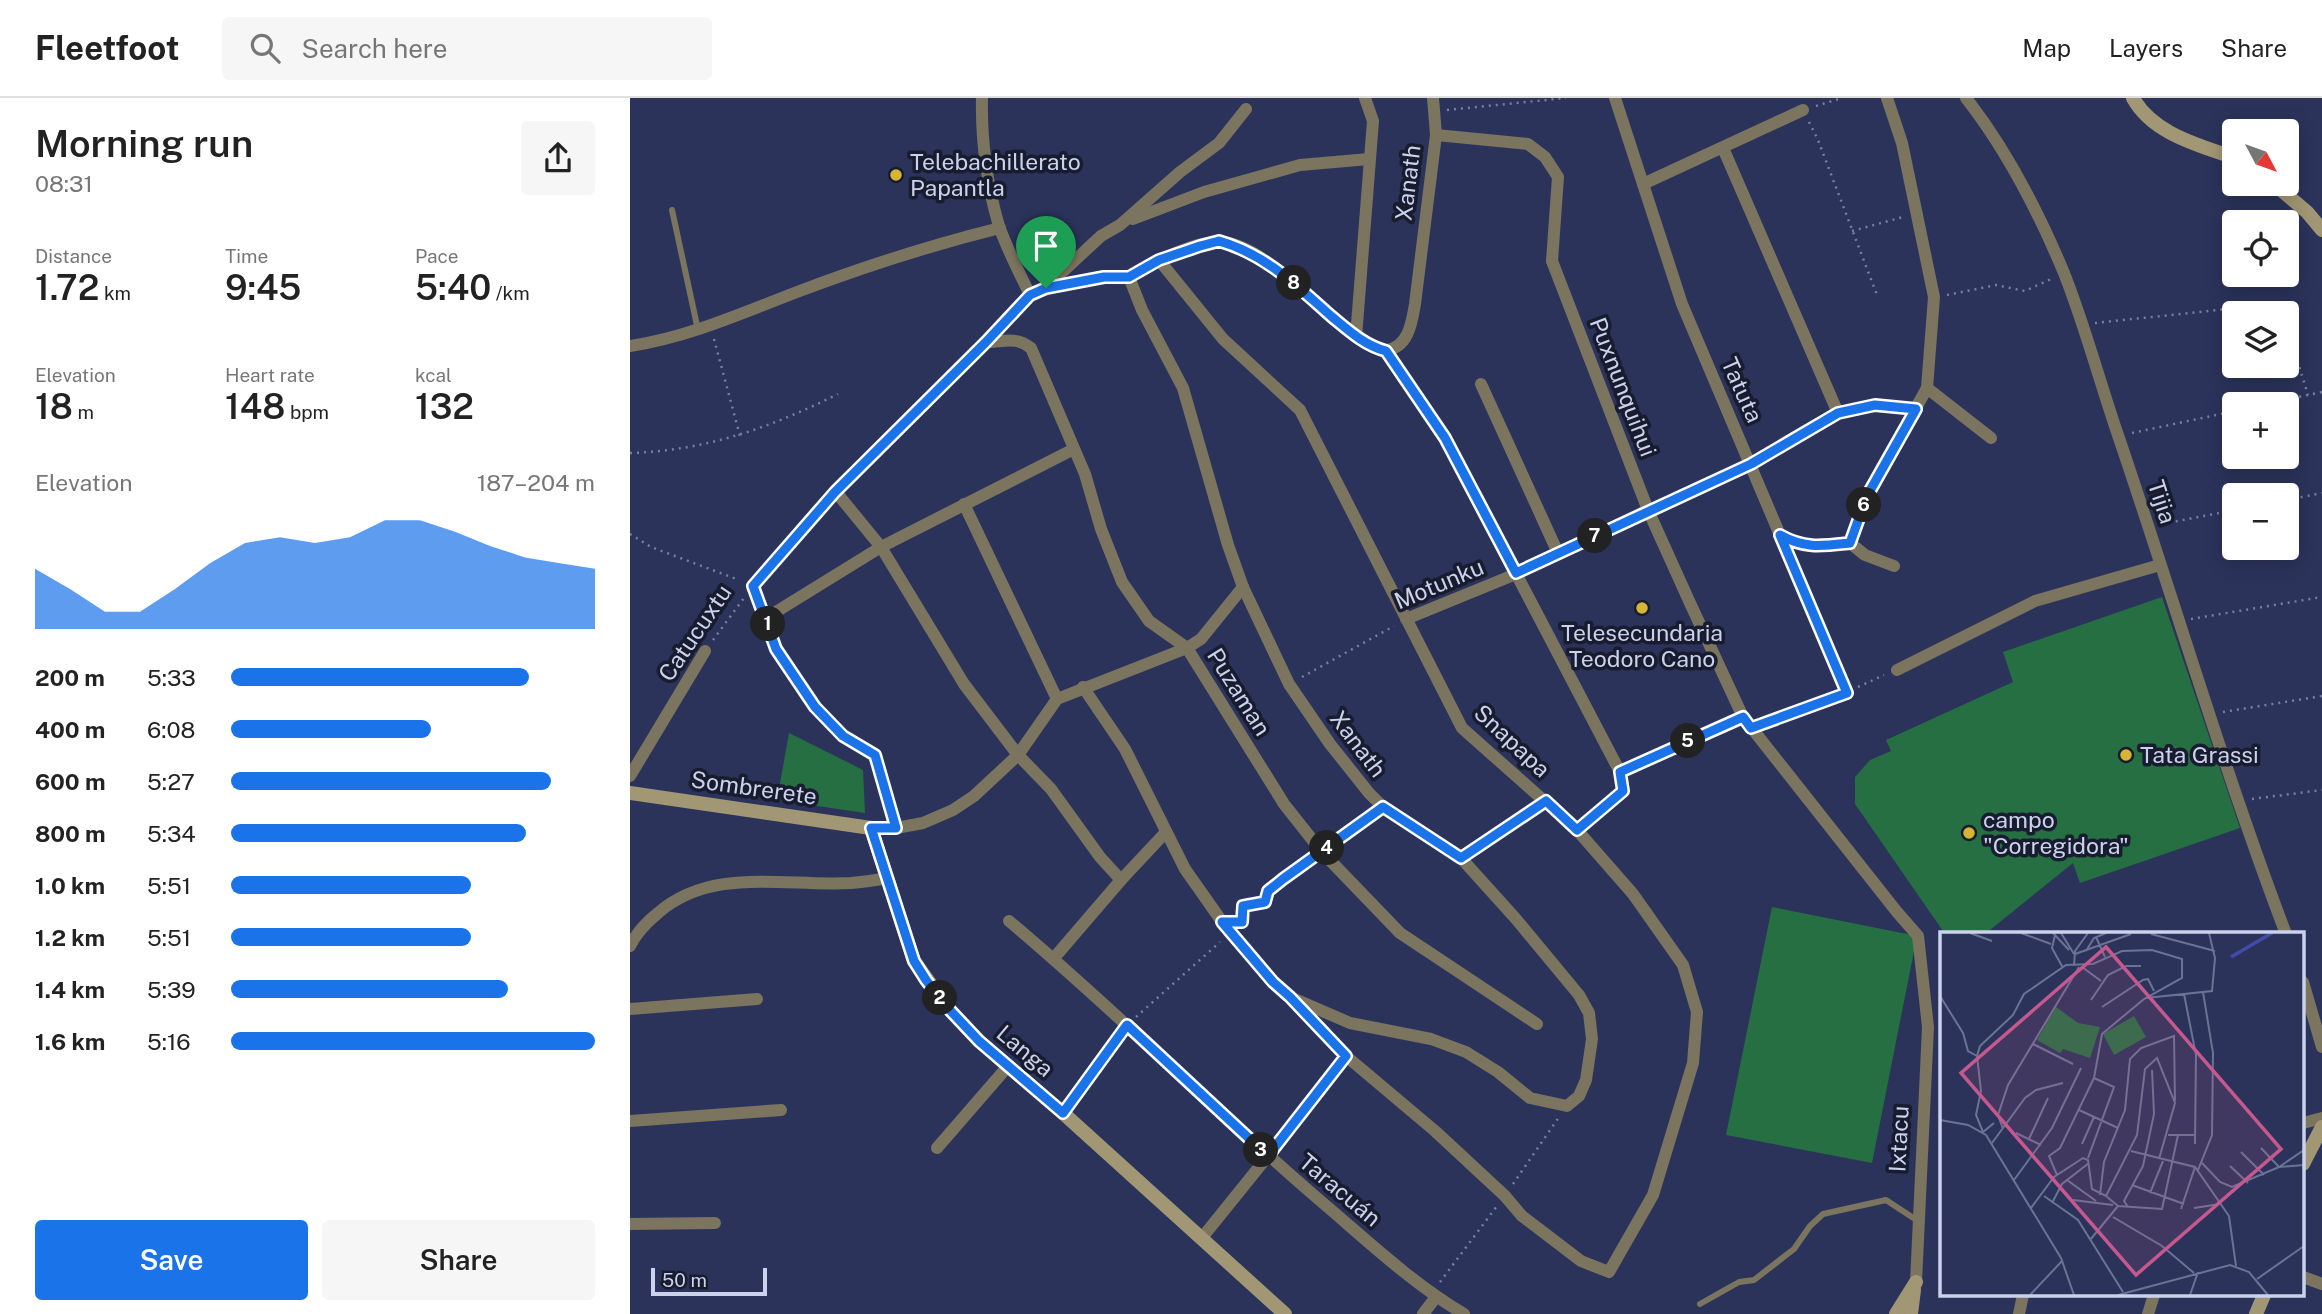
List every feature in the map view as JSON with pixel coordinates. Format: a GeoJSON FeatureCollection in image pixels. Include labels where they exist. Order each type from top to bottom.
{"type":"FeatureCollection","features":[{"type":"Feature","properties":{"kind":"street"},"geometry":{"type":"LineString","coordinates":[[982,98],[982,131],[992,200],[1000,228],[1030,295]]}},
{"type":"Feature","properties":{"kind":"street"},"geometry":{"type":"LineString","coordinates":[[1356,337],[1373,121],[1365,98]]}},
{"type":"Feature","properties":{"kind":"street","name":"Xanath"},"geometry":{"type":"LineString","coordinates":[[1386,351],[1399,345],[1410,329],[1436,135],[1433,98]]}},
{"type":"Feature","properties":{"kind":"street","name":"Tatuta"},"geometry":{"type":"LineString","coordinates":[[1615,98],[1682,304],[1847,693]]}},
{"type":"Feature","properties":{"kind":"street"},"geometry":{"type":"LineString","coordinates":[[1850,543],[1867,496],[1927,388],[1930,369],[1934,297],[1902,143],[1887,98]]}},
{"type":"Feature","properties":{"kind":"street","name":"Tijia"},"geometry":{"type":"LineString","coordinates":[[1966,98],[2009,158],[2064,273],[2149,527],[2177,621],[2285,932]]}},
{"type":"Feature","properties":{"kind":"street"},"geometry":{"type":"LineString","coordinates":[[2133,98],[2152,120],[2173,135],[2222,153]]}},
{"type":"Feature","properties":{"kind":"street"},"geometry":{"type":"LineString","coordinates":[[1120,225],[1180,172],[1219,143],[1246,109]]}},
{"type":"Feature","properties":{"kind":"street"},"geometry":{"type":"LineString","coordinates":[[1643,184],[1803,110]]}},
{"type":"Feature","properties":{"kind":"street","name":"Puxnunquihui"},"geometry":{"type":"LineString","coordinates":[[1436,135],[1528,144],[1545,158],[1558,177],[1552,261],[1648,510],[1747,722]]}},
{"type":"Feature","properties":{"kind":"street"},"geometry":{"type":"LineString","coordinates":[[1723,148],[1838,413]]}},
{"type":"Feature","properties":{"kind":"street"},"geometry":{"type":"LineString","coordinates":[[1046,288],[1101,236],[1142,214],[1229,184],[1300,165],[1369,159]]}},
{"type":"Feature","properties":{"kind":"street"},"geometry":{"type":"LineString","coordinates":[[2288,196],[2322,230]]}},
{"type":"Feature","properties":{"kind":"street"},"geometry":{"type":"LineString","coordinates":[[630,346],[657,342],[704,328],[901,255],[1000,228]]}},
{"type":"Feature","properties":{"kind":"street"},"geometry":{"type":"LineString","coordinates":[[1121,880],[1100,857],[1051,789],[1018,755],[964,684],[881,547],[835,492],[1030,295],[1046,288],[1104,277],[1129,277],[1159,260],[1219,241],[1241,247],[1276,267],[1356,337],[1386,351],[1445,438],[1620,772],[1747,722]]}},
{"type":"Feature","properties":{"kind":"street","name":"Snapapa"},"geometry":{"type":"LineString","coordinates":[[1159,260],[1223,340],[1300,410],[1462,728],[1577,830],[1633,894],[1683,965],[1697,1012],[1693,1063],[1653,1195],[1609,1272],[1581,1261],[1522,1216],[1505,1196],[1435,1131],[1346,1056]]}},
{"type":"Feature","properties":{"kind":"street","name":"Xanath"},"geometry":{"type":"LineString","coordinates":[[1083,687],[1125,749],[1185,869],[1226,928],[1273,982],[1290,997],[1350,1023],[1431,1039],[1466,1052],[1498,1072],[1530,1098],[1567,1106],[1579,1096],[1586,1080],[1592,1039],[1589,1013],[1579,995],[1461,858],[1383,807],[1368,793],[1329,744],[1289,684],[1243,587],[1227,545],[1183,388],[1142,310],[1129,277]]}},
{"type":"Feature","properties":{"kind":"street","name":"Puzaman"},"geometry":{"type":"LineString","coordinates":[[986,342],[1013,339],[1023,341],[1031,348],[1074,449],[1122,582],[1149,621],[1187,648],[1283,804],[1322,852],[1400,933],[1537,1024]]}},
{"type":"Feature","properties":{"kind":"street"},"geometry":{"type":"LineString","coordinates":[[1481,384],[1558,553]]}},
{"type":"Feature","properties":{"kind":"street"},"geometry":{"type":"LineString","coordinates":[[1927,388],[1991,438]]}},
{"type":"Feature","properties":{"kind":"street"},"geometry":{"type":"LineString","coordinates":[[766,618],[881,547],[1074,449]]}},
{"type":"Feature","properties":{"kind":"street"},"geometry":{"type":"LineString","coordinates":[[964,504],[1057,699]]}},
{"type":"Feature","properties":{"kind":"street","name":"Motunku"},"geometry":{"type":"LineString","coordinates":[[1406,619],[1516,573],[1648,510]]}},
{"type":"Feature","properties":{"kind":"street"},"geometry":{"type":"LineString","coordinates":[[1780,535],[1810,547],[1850,543],[1865,555],[1894,566]]}},
{"type":"Feature","properties":{"kind":"street"},"geometry":{"type":"LineString","coordinates":[[1897,670],[2035,601],[2160,565]]}},
{"type":"Feature","properties":{"kind":"street"},"geometry":{"type":"LineString","coordinates":[[753,586],[776,649],[815,707],[843,736],[875,755],[896,828]]}},
{"type":"Feature","properties":{"kind":"street"},"geometry":{"type":"LineString","coordinates":[[871,828],[896,828],[923,823],[953,810],[974,796],[1018,755],[1057,699],[1187,648],[1201,639],[1243,587]]}},
{"type":"Feature","properties":{"kind":"street","name":"Catucuxtu"},"geometry":{"type":"LineString","coordinates":[[630,776],[705,651]]}},
{"type":"Feature","properties":{"kind":"street","name":"Ixtacu"},"geometry":{"type":"LineString","coordinates":[[1747,722],[1919,936],[1928,1027],[1916,1282],[1911,1314]]}},
{"type":"Feature","properties":{"kind":"street","name":"Sombrerete"},"geometry":{"type":"LineString","coordinates":[[630,793],[871,828]]}},
{"type":"Feature","properties":{"kind":"street"},"geometry":{"type":"LineString","coordinates":[[1283,879],[1383,807]]}},
{"type":"Feature","properties":{"kind":"street","name":"Langa"},"geometry":{"type":"LineString","coordinates":[[871,828],[914,961],[947,1007],[979,1041],[1063,1113],[1285,1314]]}},
{"type":"Feature","properties":{"kind":"street"},"geometry":{"type":"LineString","coordinates":[[1054,958],[1165,833]]}},
{"type":"Feature","properties":{"kind":"street"},"geometry":{"type":"LineString","coordinates":[[630,946],[647,922],[667,904],[690,891],[721,884],[850,883],[888,878]]}},
{"type":"Feature","properties":{"kind":"street","name":"Taracuán"},"geometry":{"type":"LineString","coordinates":[[1009,921],[1054,958],[1268,1156],[1436,1297],[1464,1314]]}},
{"type":"Feature","properties":{"kind":"street"},"geometry":{"type":"LineString","coordinates":[[2304,985],[2322,1047]]}},
{"type":"Feature","properties":{"kind":"street"},"geometry":{"type":"LineString","coordinates":[[1290,997],[1346,1056]]}},
{"type":"Feature","properties":{"kind":"street"},"geometry":{"type":"LineString","coordinates":[[630,1009],[757,999]]}},
{"type":"Feature","properties":{"kind":"street"},"geometry":{"type":"LineString","coordinates":[[1063,1113],[1127,1025]]}},
{"type":"Feature","properties":{"kind":"street"},"geometry":{"type":"LineString","coordinates":[[937,1148],[1009,1065]]}},
{"type":"Feature","properties":{"kind":"street"},"geometry":{"type":"LineString","coordinates":[[630,1121],[781,1110]]}},
{"type":"Feature","properties":{"kind":"street"},"geometry":{"type":"LineString","coordinates":[[2304,1123],[2322,1118]]}},
{"type":"Feature","properties":{"kind":"street"},"geometry":{"type":"LineString","coordinates":[[2304,1162],[2322,1127]]}},
{"type":"Feature","properties":{"kind":"street"},"geometry":{"type":"LineString","coordinates":[[1201,1239],[1268,1156]]}},
{"type":"Feature","properties":{"kind":"street"},"geometry":{"type":"LineString","coordinates":[[630,1224],[715,1223]]}},
{"type":"Feature","properties":{"kind":"street"},"geometry":{"type":"LineString","coordinates":[[2304,1277],[2322,1284]]}},
{"type":"Feature","properties":{"kind":"street"},"geometry":{"type":"LineString","coordinates":[[1896,1314],[1916,1282]]}},
{"type":"Feature","properties":{"kind":"street"},"geometry":{"type":"LineString","coordinates":[[2019,1314],[2023,1296]]}},
{"type":"Feature","properties":{"kind":"street"},"geometry":{"type":"LineString","coordinates":[[2148,1314],[2154,1296]]}},
{"type":"Feature","properties":{"kind":"street"},"geometry":{"type":"LineString","coordinates":[[2256,1314],[2264,1296]]}},
{"type":"Feature","properties":{"kind":"street"},"geometry":{"type":"LineString","coordinates":[[1423,1314],[1436,1297]]}},
{"type":"Feature","properties":{"kind":"lane"},"geometry":{"type":"LineString","coordinates":[[673,210],[704,328]]}},
{"type":"Feature","properties":{"kind":"lane"},"geometry":{"type":"LineString","coordinates":[[1700,1304],[1739,1282],[1754,1280],[1794,1249],[1810,1226],[1823,1214],[1886,1200],[1918,1221]]}},
{"type":"Feature","properties":{"kind":"path"},"geometry":{"type":"LineString","coordinates":[[1435,112],[1566,98]]}},
{"type":"Feature","properties":{"kind":"path"},"geometry":{"type":"LineString","coordinates":[[1842,98],[1803,110],[1818,140],[1877,295]]}},
{"type":"Feature","properties":{"kind":"path"},"geometry":{"type":"LineString","coordinates":[[1852,231],[1917,214]]}},
{"type":"Feature","properties":{"kind":"path"},"geometry":{"type":"LineString","coordinates":[[1934,297],[1996,285],[2025,291],[2064,273]]}},
{"type":"Feature","properties":{"kind":"path"},"geometry":{"type":"LineString","coordinates":[[2081,325],[2222,310]]}},
{"type":"Feature","properties":{"kind":"path"},"geometry":{"type":"LineString","coordinates":[[704,328],[740,436]]}},
{"type":"Feature","properties":{"kind":"path"},"geometry":{"type":"LineString","coordinates":[[2299,366],[2308,395]]}},
{"type":"Feature","properties":{"kind":"path"},"geometry":{"type":"LineString","coordinates":[[2299,397],[2322,392]]}},
{"type":"Feature","properties":{"kind":"path"},"geometry":{"type":"LineString","coordinates":[[630,453],[655,452],[740,436],[798,414],[838,394]]}},
{"type":"Feature","properties":{"kind":"path"},"geometry":{"type":"LineString","coordinates":[[1648,510],[1751,464],[1838,413],[1875,405],[1916,409]]}},
{"type":"Feature","properties":{"kind":"path"},"geometry":{"type":"LineString","coordinates":[[2118,436],[2222,414]]}},
{"type":"Feature","properties":{"kind":"path","name":"Catucuxtu"},"geometry":{"type":"LineString","coordinates":[[705,651],[753,586],[835,492]]}},
{"type":"Feature","properties":{"kind":"path"},"geometry":{"type":"LineString","coordinates":[[2299,498],[2322,493]]}},
{"type":"Feature","properties":{"kind":"path"},"geometry":{"type":"LineString","coordinates":[[2149,527],[2222,513]]}},
{"type":"Feature","properties":{"kind":"path"},"geometry":{"type":"LineString","coordinates":[[630,534],[651,547],[753,586]]}},
{"type":"Feature","properties":{"kind":"path"},"geometry":{"type":"LineString","coordinates":[[2177,621],[2322,597]]}},
{"type":"Feature","properties":{"kind":"path","name":"Motunku"},"geometry":{"type":"LineString","coordinates":[[1289,684],[1406,619]]}},
{"type":"Feature","properties":{"kind":"path"},"geometry":{"type":"LineString","coordinates":[[1747,722],[1847,693],[1897,670]]}},
{"type":"Feature","properties":{"kind":"path"},"geometry":{"type":"LineString","coordinates":[[2210,715],[2322,696]]}},
{"type":"Feature","properties":{"kind":"path"},"geometry":{"type":"LineString","coordinates":[[1577,830],[1623,791],[1620,772]]}},
{"type":"Feature","properties":{"kind":"path"},"geometry":{"type":"LineString","coordinates":[[2238,801],[2322,790]]}},
{"type":"Feature","properties":{"kind":"path"},"geometry":{"type":"LineString","coordinates":[[1461,858],[1546,801]]}},
{"type":"Feature","properties":{"kind":"path"},"geometry":{"type":"LineString","coordinates":[[1127,1025],[1226,928],[1242,922],[1243,906],[1265,902],[1268,891],[1283,879]]}},
{"type":"Feature","properties":{"kind":"path"},"geometry":{"type":"LineString","coordinates":[[1268,1156],[1346,1056]]}},
{"type":"Feature","properties":{"kind":"green space"},"geometry":{"type":"Polygon","coordinates":[[[2162,597],[2240,828],[2080,883],[2073,863],[1987,932],[1944,932],[1855,804],[1855,777],[1870,760],[1891,751],[1886,740],[2013,682],[2003,652],[2162,597]]]}},
{"type":"Feature","properties":{"kind":"green space"},"geometry":{"type":"Polygon","coordinates":[[[789,733],[863,770],[865,813],[777,800],[789,733]]]}},
{"type":"Feature","properties":{"kind":"green space"},"geometry":{"type":"Polygon","coordinates":[[[1772,907],[1917,936],[1872,1163],[1726,1135],[1772,907]]]}},
{"type":"Feature","properties":{"kind":"place","name":"Telebachillerato Papantla"},"geometry":{"type":"Point","coordinates":[896,175]}},
{"type":"Feature","properties":{"kind":"place","name":"Telesecundaria Teodoro Cano"},"geometry":{"type":"Point","coordinates":[1642,608]}},
{"type":"Feature","properties":{"kind":"place","name":"Tata Grassi"},"geometry":{"type":"Point","coordinates":[2126,755]}},
{"type":"Feature","properties":{"kind":"place","name":"campo \"Corregidora\""},"geometry":{"type":"Point","coordinates":[1969,833]}},
{"type":"Feature","properties":{"kind":"route"},"geometry":{"type":"LineString","coordinates":[[1219,241],[1241,247],[1276,267],[1356,337],[1386,351],[1445,438],[1516,573],[1751,464],[1838,413],[1875,405],[1916,409],[1867,496],[1850,543],[1810,547],[1780,535],[1847,693],[1751,728],[1743,717],[1620,772],[1623,791],[1577,830],[1546,801],[1461,858],[1383,807],[1268,891],[1265,902],[1243,906],[1242,922],[1222,922],[1273,982],[1346,1056],[1268,1156],[1127,1025],[1063,1113],[979,1041],[947,1007],[914,961],[871,828],[896,828],[875,755],[843,736],[815,707],[776,649],[753,586],[835,492],[1030,295],[1046,288],[1104,277],[1129,277],[1159,260],[1219,241]]}}]}
